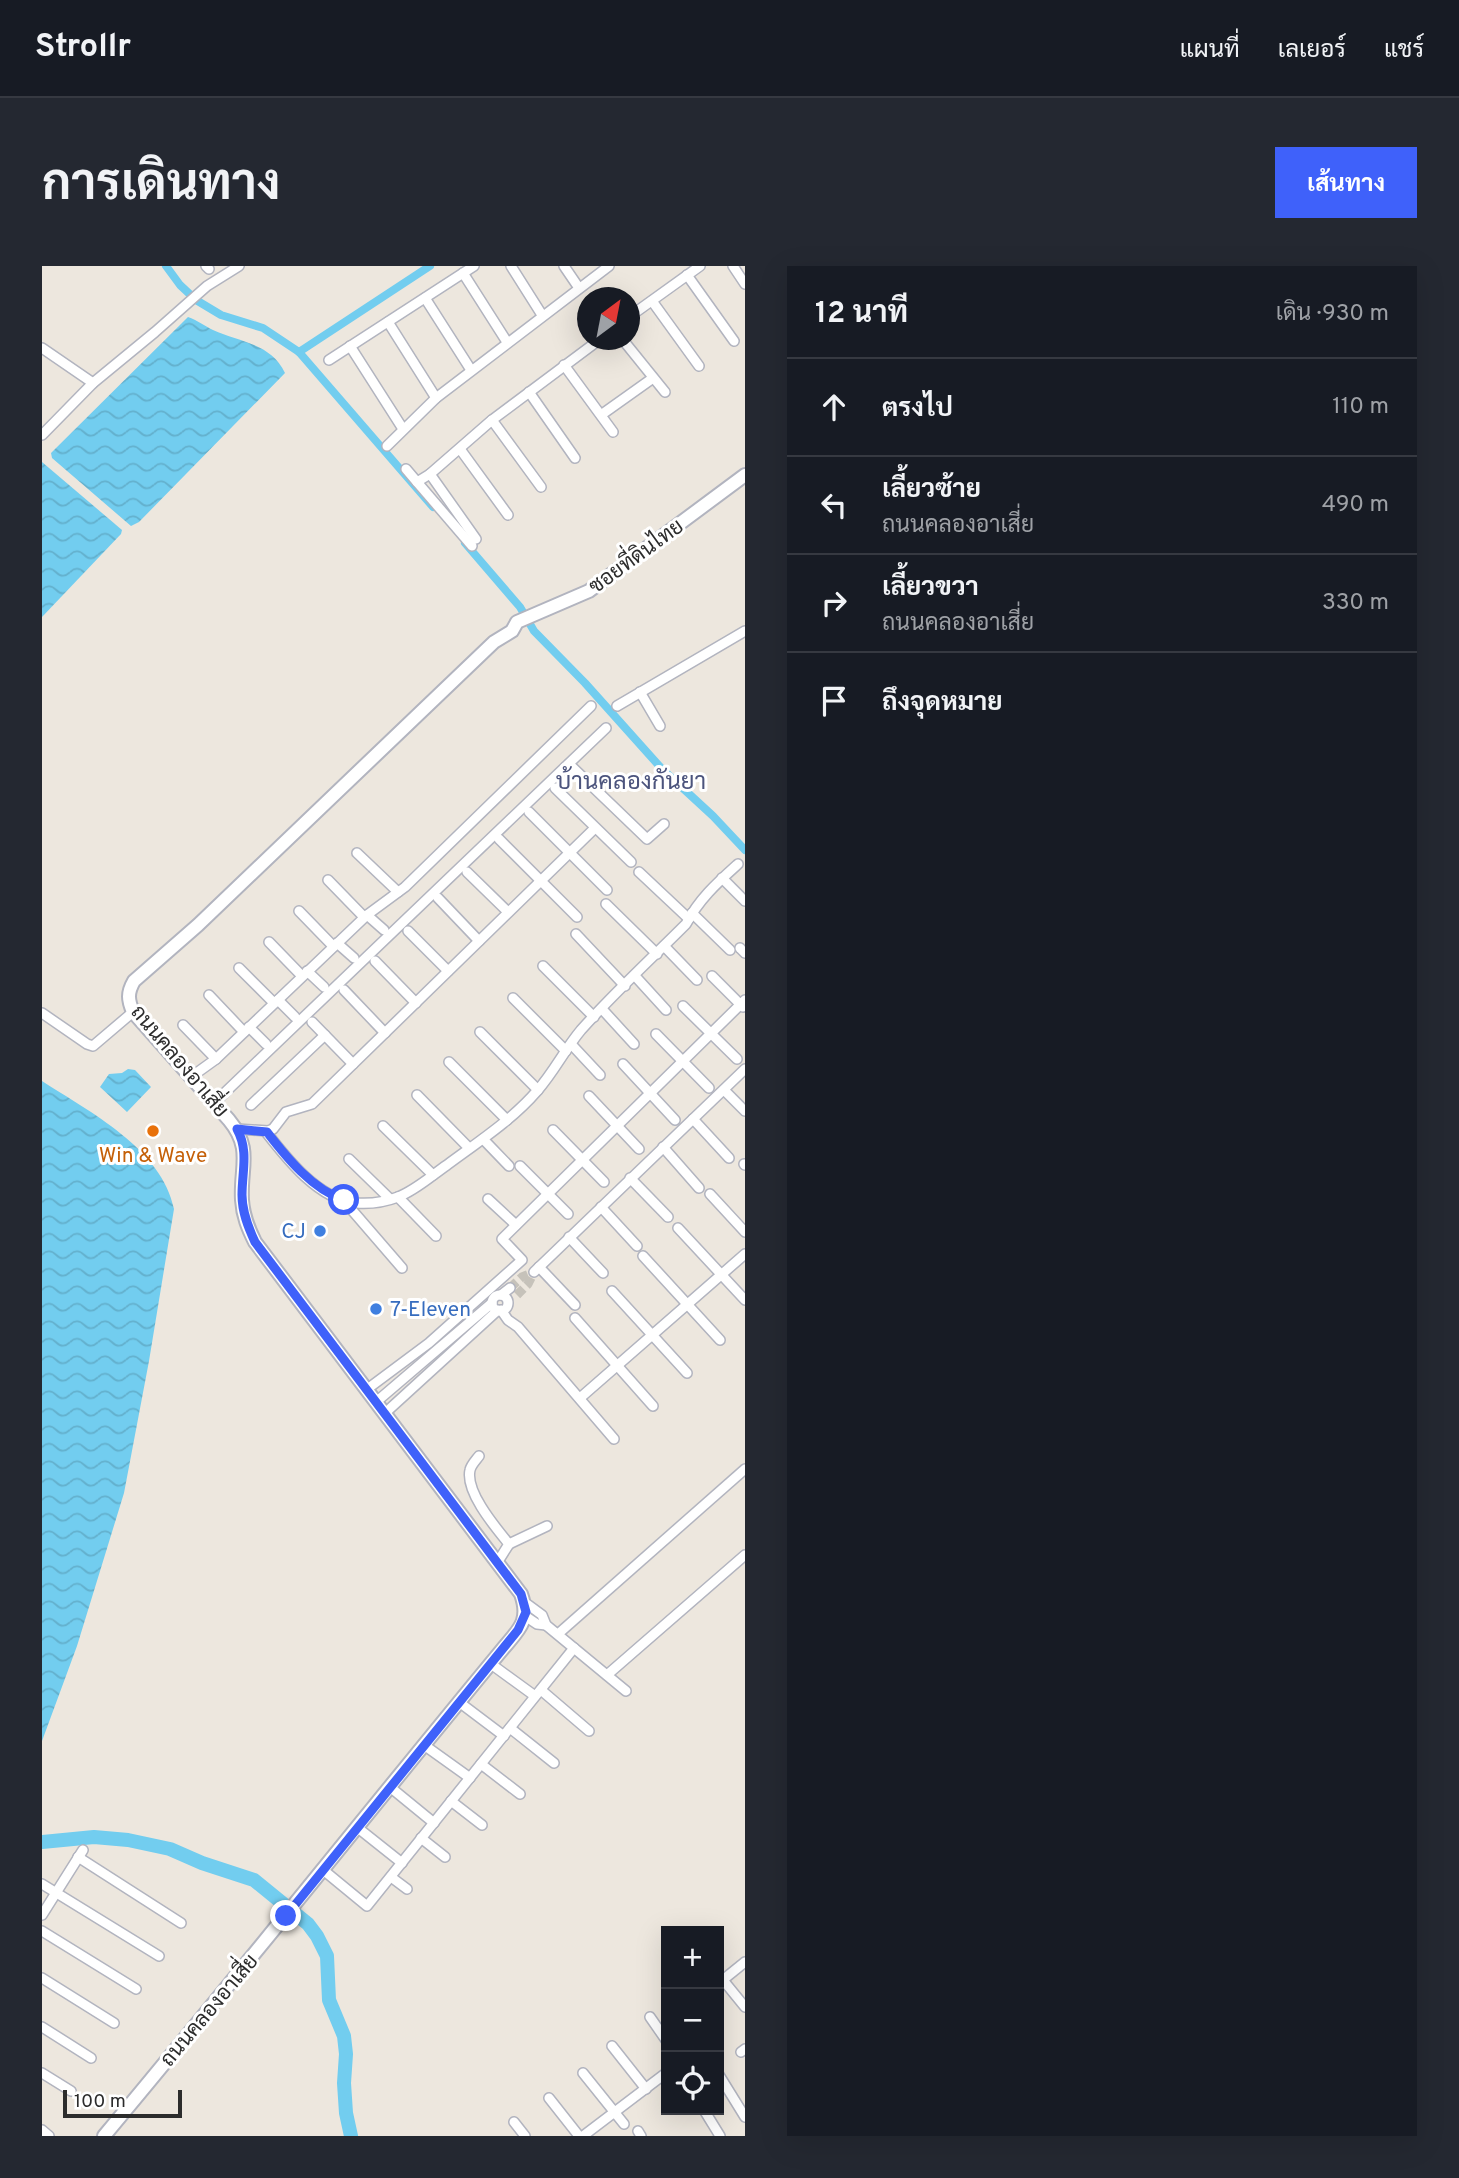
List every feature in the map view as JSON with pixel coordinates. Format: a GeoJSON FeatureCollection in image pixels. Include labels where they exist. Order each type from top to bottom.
{"type":"FeatureCollection","features":[{"type":"Feature","properties":{"kind":"street"},"geometry":{"type":"LineString","coordinates":[[42,435],[93,383],[178,310],[207,286],[239,266]]}},
{"type":"Feature","properties":{"kind":"street"},"geometry":{"type":"LineString","coordinates":[[330,360],[474,266]]}},
{"type":"Feature","properties":{"kind":"street"},"geometry":{"type":"LineString","coordinates":[[511,266],[542,316]]}},
{"type":"Feature","properties":{"kind":"street"},"geometry":{"type":"LineString","coordinates":[[564,266],[578,287]]}},
{"type":"Feature","properties":{"kind":"street"},"geometry":{"type":"LineString","coordinates":[[580,287],[610,266]]}},
{"type":"Feature","properties":{"kind":"street"},"geometry":{"type":"LineString","coordinates":[[640,309],[700,266]]}},
{"type":"Feature","properties":{"kind":"street"},"geometry":{"type":"LineString","coordinates":[[733,266],[745,284]]}},
{"type":"Feature","properties":{"kind":"street"},"geometry":{"type":"LineString","coordinates":[[463,273],[508,342]]}},
{"type":"Feature","properties":{"kind":"street"},"geometry":{"type":"LineString","coordinates":[[687,275],[734,341]]}},
{"type":"Feature","properties":{"kind":"street"},"geometry":{"type":"LineString","coordinates":[[387,446],[436,398],[577,290]]}},
{"type":"Feature","properties":{"kind":"street"},"geometry":{"type":"LineString","coordinates":[[425,298],[471,370]]}},
{"type":"Feature","properties":{"kind":"street"},"geometry":{"type":"LineString","coordinates":[[652,301],[699,366]]}},
{"type":"Feature","properties":{"kind":"street"},"geometry":{"type":"LineString","coordinates":[[388,322],[436,398]]}},
{"type":"Feature","properties":{"kind":"street"},"geometry":{"type":"LineString","coordinates":[[350,346],[403,429]]}},
{"type":"Feature","properties":{"kind":"street"},"geometry":{"type":"LineString","coordinates":[[42,348],[93,383]]}},
{"type":"Feature","properties":{"kind":"street"},"geometry":{"type":"LineString","coordinates":[[417,482],[430,474],[492,420],[585,350]]}},
{"type":"Feature","properties":{"kind":"street"},"geometry":{"type":"LineString","coordinates":[[630,350],[665,392]]}},
{"type":"Feature","properties":{"kind":"street"},"geometry":{"type":"LineString","coordinates":[[564,365],[613,432]]}},
{"type":"Feature","properties":{"kind":"street"},"geometry":{"type":"LineString","coordinates":[[601,415],[653,378]]}},
{"type":"Feature","properties":{"kind":"street"},"geometry":{"type":"LineString","coordinates":[[529,393],[575,457]]}},
{"type":"Feature","properties":{"kind":"street"},"geometry":{"type":"LineString","coordinates":[[492,420],[541,487]]}},
{"type":"Feature","properties":{"kind":"street"},"geometry":{"type":"LineString","coordinates":[[460,449],[508,515]]}},
{"type":"Feature","properties":{"kind":"street"},"geometry":{"type":"LineString","coordinates":[[406,469],[474,542],[430,474]]}},
{"type":"Feature","properties":{"kind":"street","name":"ซอยที่ดินไทย"},"geometry":{"type":"LineString","coordinates":[[517,622],[589,591],[745,475]]}},
{"type":"Feature","properties":{"kind":"street","name":"ถนนคลองอาเสี่ย"},"geometry":{"type":"LineString","coordinates":[[104,2136],[491,1664],[518,1630],[526,1612],[521,1594],[251,1234],[242,1197],[244,1147],[237,1129],[133,1012],[128,994],[134,981],[198,925],[494,642],[512,631],[517,622]]}},
{"type":"Feature","properties":{"kind":"street"},"geometry":{"type":"LineString","coordinates":[[617,706],[745,631]]}},
{"type":"Feature","properties":{"kind":"street"},"geometry":{"type":"LineString","coordinates":[[640,692],[660,726]]}},
{"type":"Feature","properties":{"kind":"street"},"geometry":{"type":"LineString","coordinates":[[191,1077],[216,1059],[365,916],[398,892],[590,706]]}},
{"type":"Feature","properties":{"kind":"street"},"geometry":{"type":"LineString","coordinates":[[215,1103],[606,728]]}},
{"type":"Feature","properties":{"kind":"street"},"geometry":{"type":"LineString","coordinates":[[569,764],[646,839],[664,824]]}},
{"type":"Feature","properties":{"kind":"street"},"geometry":{"type":"LineString","coordinates":[[555,788],[631,862]]}},
{"type":"Feature","properties":{"kind":"street"},"geometry":{"type":"LineString","coordinates":[[529,812],[607,890]]}},
{"type":"Feature","properties":{"kind":"street"},"geometry":{"type":"LineString","coordinates":[[237,1129],[267,1132],[273,1129],[286,1112],[312,1104],[595,828]]}},
{"type":"Feature","properties":{"kind":"street"},"geometry":{"type":"LineString","coordinates":[[499,839],[577,917]]}},
{"type":"Feature","properties":{"kind":"street"},"geometry":{"type":"LineString","coordinates":[[357,853],[398,892]]}},
{"type":"Feature","properties":{"kind":"street"},"geometry":{"type":"LineString","coordinates":[[267,1132],[303,1173],[319,1187],[344,1200],[355,1203],[394,1198],[469,1149],[507,1120],[538,1090],[594,1017],[661,950],[710,888],[738,864]]}},
{"type":"Feature","properties":{"kind":"street"},"geometry":{"type":"LineString","coordinates":[[467,872],[508,912]]}},
{"type":"Feature","properties":{"kind":"street"},"geometry":{"type":"LineString","coordinates":[[639,872],[690,916],[738,951]]}},
{"type":"Feature","properties":{"kind":"street"},"geometry":{"type":"LineString","coordinates":[[722,878],[745,901]]}},
{"type":"Feature","properties":{"kind":"street"},"geometry":{"type":"LineString","coordinates":[[328,880],[365,916],[384,930]]}},
{"type":"Feature","properties":{"kind":"street"},"geometry":{"type":"LineString","coordinates":[[438,898],[479,941]]}},
{"type":"Feature","properties":{"kind":"street"},"geometry":{"type":"LineString","coordinates":[[606,904],[697,980]]}},
{"type":"Feature","properties":{"kind":"street"},"geometry":{"type":"LineString","coordinates":[[299,911],[335,945],[354,958]]}},
{"type":"Feature","properties":{"kind":"street"},"geometry":{"type":"LineString","coordinates":[[408,931],[448,971]]}},
{"type":"Feature","properties":{"kind":"street"},"geometry":{"type":"LineString","coordinates":[[576,934],[625,986]]}},
{"type":"Feature","properties":{"kind":"street"},"geometry":{"type":"LineString","coordinates":[[269,942],[305,974],[324,986]]}},
{"type":"Feature","properties":{"kind":"street"},"geometry":{"type":"LineString","coordinates":[[375,961],[416,1003]]}},
{"type":"Feature","properties":{"kind":"street"},"geometry":{"type":"LineString","coordinates":[[544,966],[594,1017]]}},
{"type":"Feature","properties":{"kind":"street"},"geometry":{"type":"LineString","coordinates":[[239,968],[295,1017]]}},
{"type":"Feature","properties":{"kind":"street"},"geometry":{"type":"LineString","coordinates":[[635,976],[666,1010]]}},
{"type":"Feature","properties":{"kind":"street"},"geometry":{"type":"LineString","coordinates":[[366,1390],[429,1343],[522,1260],[502,1239],[711,1033],[744,1004],[712,976]]}},
{"type":"Feature","properties":{"kind":"street"},"geometry":{"type":"LineString","coordinates":[[344,990],[385,1033]]}},
{"type":"Feature","properties":{"kind":"street"},"geometry":{"type":"LineString","coordinates":[[209,995],[246,1030],[266,1044]]}},
{"type":"Feature","properties":{"kind":"street"},"geometry":{"type":"LineString","coordinates":[[513,998],[600,1075]]}},
{"type":"Feature","properties":{"kind":"street"},"geometry":{"type":"LineString","coordinates":[[683,1006],[737,1059]]}},
{"type":"Feature","properties":{"kind":"street"},"geometry":{"type":"LineString","coordinates":[[602,1009],[634,1044]]}},
{"type":"Feature","properties":{"kind":"street"},"geometry":{"type":"LineString","coordinates":[[42,1013],[93,1046],[133,1012]]}},
{"type":"Feature","properties":{"kind":"street"},"geometry":{"type":"LineString","coordinates":[[313,1022],[353,1064]]}},
{"type":"Feature","properties":{"kind":"street"},"geometry":{"type":"LineString","coordinates":[[183,1025],[216,1059]]}},
{"type":"Feature","properties":{"kind":"street"},"geometry":{"type":"LineString","coordinates":[[480,1031],[538,1090]]}},
{"type":"Feature","properties":{"kind":"street"},"geometry":{"type":"LineString","coordinates":[[656,1034],[709,1088]]}},
{"type":"Feature","properties":{"kind":"street"},"geometry":{"type":"LineString","coordinates":[[251,1105],[325,1035]]}},
{"type":"Feature","properties":{"kind":"street"},"geometry":{"type":"LineString","coordinates":[[449,1062],[507,1120]]}},
{"type":"Feature","properties":{"kind":"street"},"geometry":{"type":"LineString","coordinates":[[623,1064],[675,1120]]}},
{"type":"Feature","properties":{"kind":"street"},"geometry":{"type":"LineString","coordinates":[[575,1305],[536,1269],[745,1069]]}},
{"type":"Feature","properties":{"kind":"street"},"geometry":{"type":"LineString","coordinates":[[723,1090],[745,1111]]}},
{"type":"Feature","properties":{"kind":"street"},"geometry":{"type":"LineString","coordinates":[[417,1095],[469,1149]]}},
{"type":"Feature","properties":{"kind":"street"},"geometry":{"type":"LineString","coordinates":[[589,1096],[639,1149]]}},
{"type":"Feature","properties":{"kind":"street"},"geometry":{"type":"LineString","coordinates":[[693,1119],[729,1158]]}},
{"type":"Feature","properties":{"kind":"street"},"geometry":{"type":"LineString","coordinates":[[383,1126],[433,1175]]}},
{"type":"Feature","properties":{"kind":"street"},"geometry":{"type":"LineString","coordinates":[[553,1130],[604,1182]]}},
{"type":"Feature","properties":{"kind":"street"},"geometry":{"type":"LineString","coordinates":[[482,1139],[509,1166]]}},
{"type":"Feature","properties":{"kind":"street"},"geometry":{"type":"LineString","coordinates":[[663,1147],[699,1188]]}},
{"type":"Feature","properties":{"kind":"street"},"geometry":{"type":"LineString","coordinates":[[349,1159],[436,1236]]}},
{"type":"Feature","properties":{"kind":"street"},"geometry":{"type":"LineString","coordinates":[[520,1166],[568,1214]]}},
{"type":"Feature","properties":{"kind":"street"},"geometry":{"type":"LineString","coordinates":[[630,1178],[668,1217]]}},
{"type":"Feature","properties":{"kind":"street"},"geometry":{"type":"LineString","coordinates":[[710,1194],[745,1232]]}},
{"type":"Feature","properties":{"kind":"street"},"geometry":{"type":"LineString","coordinates":[[488,1199],[516,1225]]}},
{"type":"Feature","properties":{"kind":"street"},"geometry":{"type":"LineString","coordinates":[[344,1200],[402,1268]]}},
{"type":"Feature","properties":{"kind":"street"},"geometry":{"type":"LineString","coordinates":[[601,1208],[636,1246]]}},
{"type":"Feature","properties":{"kind":"street"},"geometry":{"type":"LineString","coordinates":[[678,1228],[723,1273],[745,1300]]}},
{"type":"Feature","properties":{"kind":"street"},"geometry":{"type":"LineString","coordinates":[[569,1237],[603,1273]]}},
{"type":"Feature","properties":{"kind":"street"},"geometry":{"type":"LineString","coordinates":[[580,1398],[745,1254]]}},
{"type":"Feature","properties":{"kind":"street"},"geometry":{"type":"LineString","coordinates":[[643,1256],[720,1340]]}},
{"type":"Feature","properties":{"kind":"street"},"geometry":{"type":"LineString","coordinates":[[384,1414],[514,1291]]}},
{"type":"Feature","properties":{"kind":"street"},"geometry":{"type":"LineString","coordinates":[[612,1291],[687,1373]]}},
{"type":"Feature","properties":{"kind":"street"},"geometry":{"type":"LineString","coordinates":[[501,1304],[515,1316],[519,1326],[614,1439]]}},
{"type":"Feature","properties":{"kind":"street"},"geometry":{"type":"LineString","coordinates":[[376,1402],[501,1304]]}},
{"type":"Feature","properties":{"kind":"street"},"geometry":{"type":"LineString","coordinates":[[575,1318],[653,1406]]}},
{"type":"Feature","properties":{"kind":"street"},"geometry":{"type":"LineString","coordinates":[[480,1456],[470,1469],[470,1482],[479,1503],[509,1544]]}},
{"type":"Feature","properties":{"kind":"street"},"geometry":{"type":"LineString","coordinates":[[558,1634],[745,1469]]}},
{"type":"Feature","properties":{"kind":"street"},"geometry":{"type":"LineString","coordinates":[[497,1563],[509,1544],[547,1526]]}},
{"type":"Feature","properties":{"kind":"street"},"geometry":{"type":"LineString","coordinates":[[607,1675],[745,1555]]}},
{"type":"Feature","properties":{"kind":"street"},"geometry":{"type":"LineString","coordinates":[[523,1601],[542,1615],[546,1625]]}},
{"type":"Feature","properties":{"kind":"street"},"geometry":{"type":"LineString","coordinates":[[524,1616],[537,1624],[546,1625],[626,1691]]}},
{"type":"Feature","properties":{"kind":"street"},"geometry":{"type":"LineString","coordinates":[[322,1869],[368,1906],[574,1648]]}},
{"type":"Feature","properties":{"kind":"street"},"geometry":{"type":"LineString","coordinates":[[491,1664],[538,1693],[589,1731]]}},
{"type":"Feature","properties":{"kind":"street"},"geometry":{"type":"LineString","coordinates":[[459,1702],[503,1736]]}},
{"type":"Feature","properties":{"kind":"street"},"geometry":{"type":"LineString","coordinates":[[510,1728],[554,1763]]}},
{"type":"Feature","properties":{"kind":"street"},"geometry":{"type":"LineString","coordinates":[[424,1745],[470,1778]]}},
{"type":"Feature","properties":{"kind":"street"},"geometry":{"type":"LineString","coordinates":[[481,1764],[520,1794]]}},
{"type":"Feature","properties":{"kind":"street"},"geometry":{"type":"LineString","coordinates":[[390,1787],[434,1823]]}},
{"type":"Feature","properties":{"kind":"street"},"geometry":{"type":"LineString","coordinates":[[451,1801],[482,1825]]}},
{"type":"Feature","properties":{"kind":"street"},"geometry":{"type":"LineString","coordinates":[[358,1828],[402,1863]]}},
{"type":"Feature","properties":{"kind":"street"},"geometry":{"type":"LineString","coordinates":[[421,1838],[445,1857]]}},
{"type":"Feature","properties":{"kind":"street"},"geometry":{"type":"LineString","coordinates":[[42,1915],[80,1853],[181,1923]]}},
{"type":"Feature","properties":{"kind":"street"},"geometry":{"type":"LineString","coordinates":[[391,1877],[407,1889]]}},
{"type":"Feature","properties":{"kind":"street"},"geometry":{"type":"LineString","coordinates":[[42,1884],[159,1956]]}},
{"type":"Feature","properties":{"kind":"street"},"geometry":{"type":"LineString","coordinates":[[42,1931],[136,1989]]}},
{"type":"Feature","properties":{"kind":"street"},"geometry":{"type":"LineString","coordinates":[[724,1980],[745,1962]]}},
{"type":"Feature","properties":{"kind":"street"},"geometry":{"type":"LineString","coordinates":[[42,1978],[114,2023]]}},
{"type":"Feature","properties":{"kind":"street"},"geometry":{"type":"LineString","coordinates":[[724,1985],[745,2007]]}},
{"type":"Feature","properties":{"kind":"street"},"geometry":{"type":"LineString","coordinates":[[650,2017],[661,2032]]}},
{"type":"Feature","properties":{"kind":"street"},"geometry":{"type":"LineString","coordinates":[[42,2027],[91,2058]]}},
{"type":"Feature","properties":{"kind":"street"},"geometry":{"type":"LineString","coordinates":[[612,2046],[646,2089]]}},
{"type":"Feature","properties":{"kind":"street"},"geometry":{"type":"LineString","coordinates":[[42,2073],[71,2091]]}},
{"type":"Feature","properties":{"kind":"street"},"geometry":{"type":"LineString","coordinates":[[583,2073],[624,2124]]}},
{"type":"Feature","properties":{"kind":"street"},"geometry":{"type":"LineString","coordinates":[[549,2098],[581,2136],[661,2077]]}},
{"type":"Feature","properties":{"kind":"street"},"geometry":{"type":"LineString","coordinates":[[724,2083],[745,2117]]}},
{"type":"Feature","properties":{"kind":"street"},"geometry":{"type":"LineString","coordinates":[[707,2115],[720,2136]]}},
{"type":"Feature","properties":{"kind":"street"},"geometry":{"type":"LineString","coordinates":[[514,2122],[525,2136]]}},
{"type":"Feature","properties":{"kind":"street"},"geometry":{"type":"LineString","coordinates":[[42,2130],[50,2136]]}},
{"type":"Feature","properties":{"kind":"water"},"geometry":{"type":"Polygon","coordinates":[[[188,317],[213,330],[263,349],[272,355],[285,373],[139,522],[131,526],[52,458],[51,453],[188,317]]]}},
{"type":"Feature","properties":{"kind":"water"},"geometry":{"type":"Polygon","coordinates":[[[42,462],[122,530],[42,617],[42,462]]]}},
{"type":"Feature","properties":{"kind":"water"},"geometry":{"type":"Polygon","coordinates":[[[128,1069],[135,1070],[151,1087],[127,1112],[100,1087],[109,1074],[122,1073],[128,1069]]]}},
{"type":"Feature","properties":{"kind":"water"},"geometry":{"type":"Polygon","coordinates":[[[42,1081],[102,1119],[140,1150],[167,1188],[174,1209],[124,1493],[77,1646],[42,1741],[42,1081]]]}},
{"type":"Feature","properties":{"kind":"waterway"},"geometry":{"type":"LineString","coordinates":[[166,266],[196,300],[221,315],[263,328],[299,352],[433,507]]}},
{"type":"Feature","properties":{"kind":"waterway"},"geometry":{"type":"LineString","coordinates":[[299,352],[430,266]]}},
{"type":"Feature","properties":{"kind":"waterway"},"geometry":{"type":"LineString","coordinates":[[465,543],[520,607],[534,631],[662,769],[745,850]]}},
{"type":"Feature","properties":{"kind":"waterway"},"geometry":{"type":"LineString","coordinates":[[42,1842],[94,1837],[128,1840],[170,1849],[254,1880],[308,1924],[327,1956],[329,2000],[344,2036],[346,2113],[351,2136]]}},
{"type":"Feature","properties":{"kind":"tunnel"},"geometry":{"type":"LineString","coordinates":[[510,1288],[522,1277],[534,1272]]}},
{"type":"Feature","properties":{"kind":"tunnel"},"geometry":{"type":"LineString","coordinates":[[517,1295],[528,1284],[534,1272]]}},
{"type":"Feature","properties":{"kind":"place","name":"Win & Wave"},"geometry":{"type":"Point","coordinates":[153,1131]}},
{"type":"Feature","properties":{"kind":"place","name":"CJ"},"geometry":{"type":"Point","coordinates":[320,1231]}},
{"type":"Feature","properties":{"kind":"place","name":"7-Eleven"},"geometry":{"type":"Point","coordinates":[376,1309]}},
{"type":"Feature","properties":{"kind":"district","name":"บ้านคลองกันยา"},"geometry":{"type":"Point","coordinates":[631,781]}},
{"type":"Feature","properties":{"kind":"route"},"geometry":{"type":"LineString","coordinates":[[286,1916],[518,1630],[526,1612],[521,1594],[255,1242],[244,1212],[244,1147],[237,1129],[267,1132],[303,1173],[328,1193],[344,1200]]}}]}
